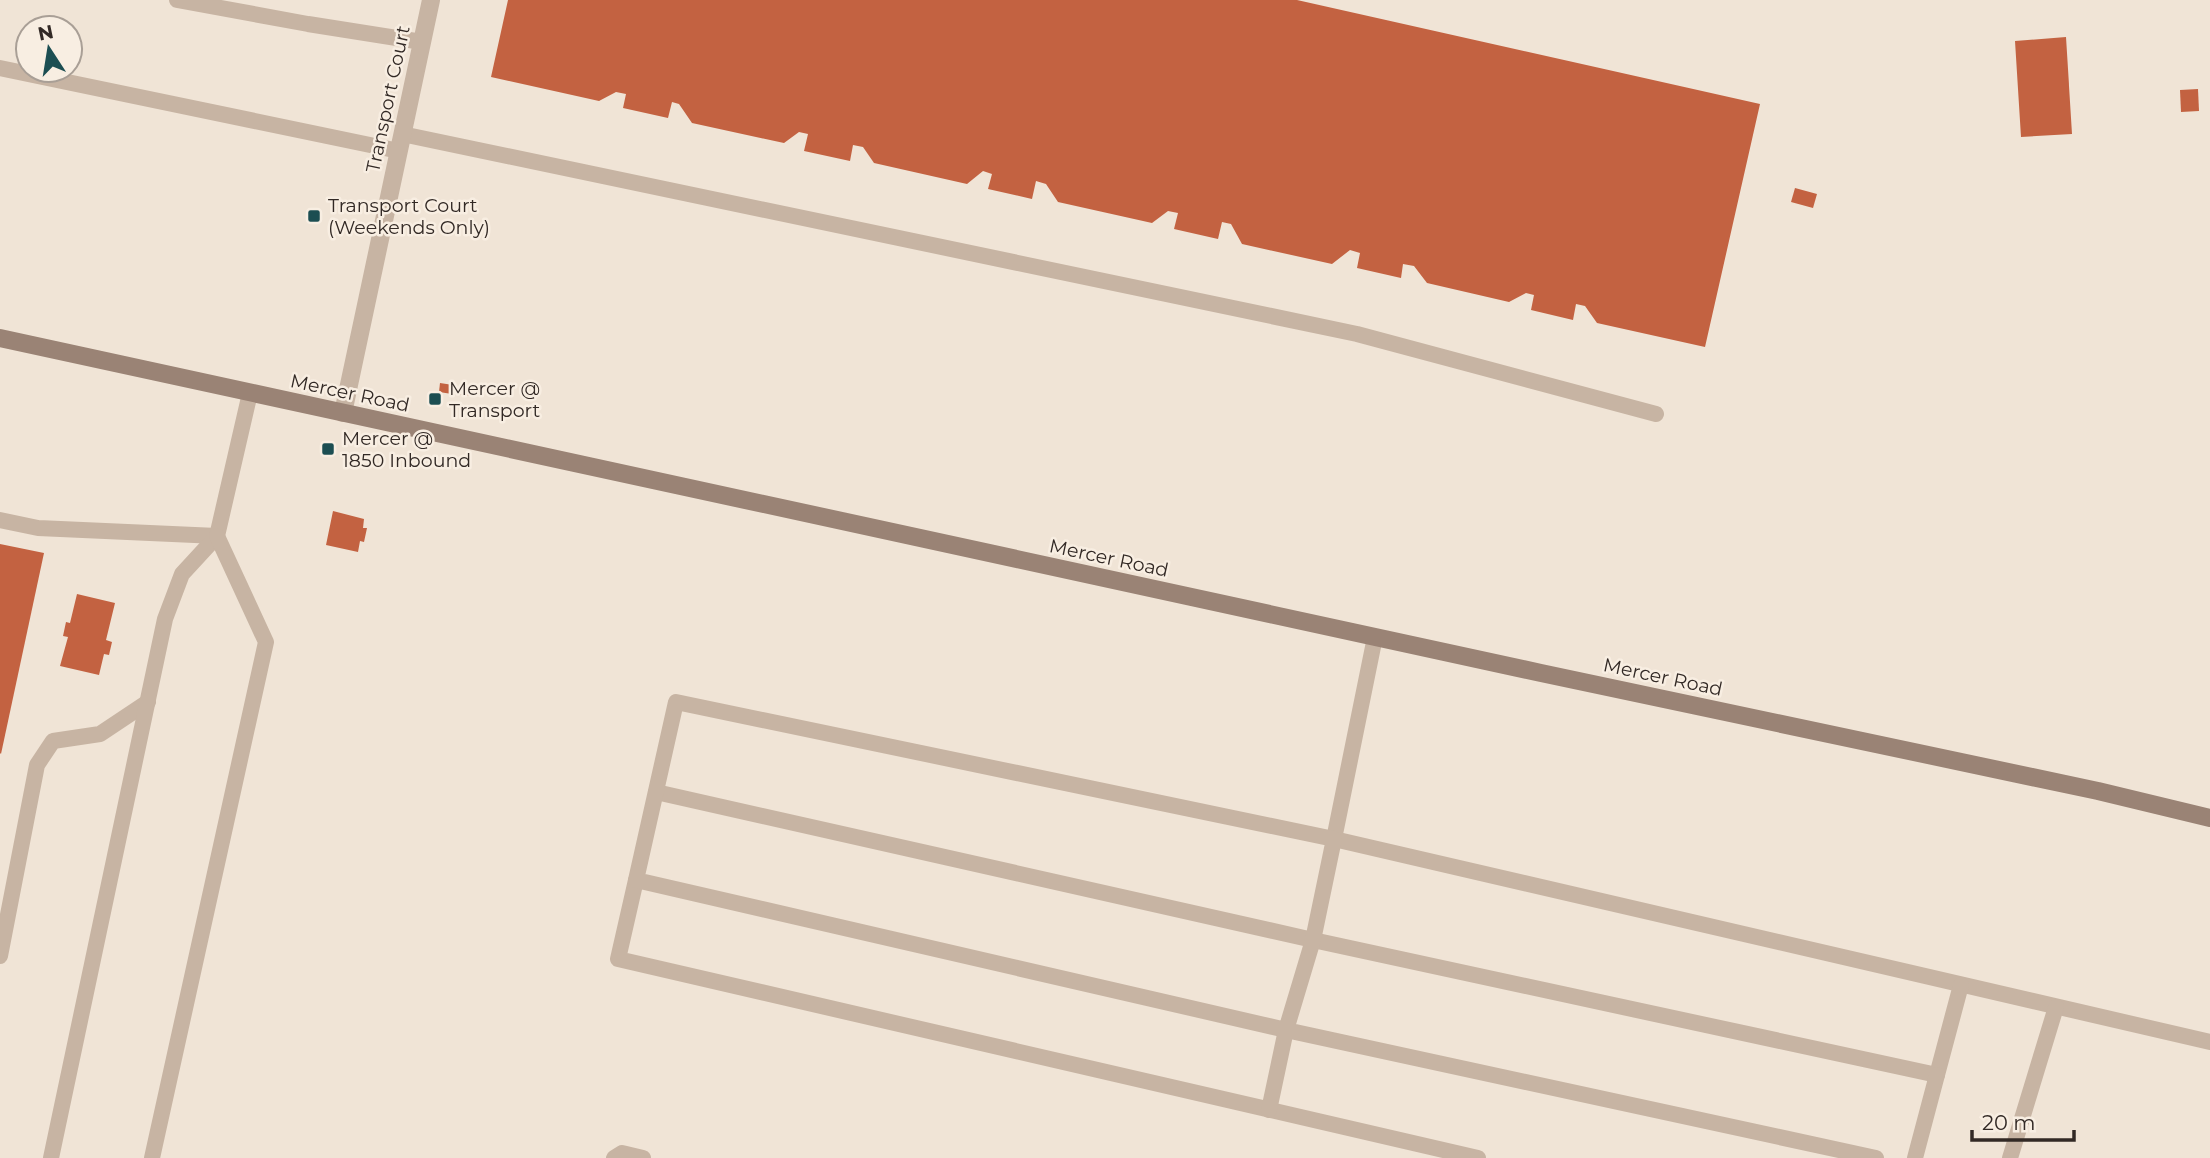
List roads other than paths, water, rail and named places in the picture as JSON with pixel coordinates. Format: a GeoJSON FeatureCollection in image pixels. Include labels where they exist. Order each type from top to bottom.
{"type":"FeatureCollection","features":[{"type":"Feature","properties":{"kind":"street","name":"Transport Court"},"geometry":{"type":"LineString","coordinates":[[343,413],[431,0]]}},
{"type":"Feature","properties":{"kind":"street","name":"Mercer Road"},"geometry":{"type":"LineString","coordinates":[[0,338],[2098,791],[2210,818]]}},
{"type":"Feature","properties":{"kind":"lane"},"geometry":{"type":"LineString","coordinates":[[177,0],[213,3],[422,42]]}},
{"type":"Feature","properties":{"kind":"lane"},"geometry":{"type":"LineString","coordinates":[[0,68],[401,143],[1357,334],[1656,414]]}},
{"type":"Feature","properties":{"kind":"lane"},"geometry":{"type":"LineString","coordinates":[[51,1158],[166,619],[181,574],[217,536],[250,393]]}},
{"type":"Feature","properties":{"kind":"lane"},"geometry":{"type":"LineString","coordinates":[[0,520],[38,528],[217,536]]}},
{"type":"Feature","properties":{"kind":"lane"},"geometry":{"type":"LineString","coordinates":[[152,1158],[266,642],[217,536]]}},
{"type":"Feature","properties":{"kind":"lane"},"geometry":{"type":"LineString","coordinates":[[1269,1110],[1286,1030],[1313,940],[1375,637]]}},
{"type":"Feature","properties":{"kind":"lane"},"geometry":{"type":"LineString","coordinates":[[0,956],[37,765],[54,741],[100,734],[148,702]]}},
{"type":"Feature","properties":{"kind":"lane"},"geometry":{"type":"LineString","coordinates":[[1478,1158],[618,959],[676,702],[1334,839],[2210,1042]]}},
{"type":"Feature","properties":{"kind":"lane"},"geometry":{"type":"LineString","coordinates":[[656,792],[1313,940],[1937,1075]]}},
{"type":"Feature","properties":{"kind":"lane"},"geometry":{"type":"LineString","coordinates":[[636,880],[1286,1030],[1876,1158]]}},
{"type":"Feature","properties":{"kind":"lane"},"geometry":{"type":"LineString","coordinates":[[1915,1158],[1961,985]]}},
{"type":"Feature","properties":{"kind":"lane"},"geometry":{"type":"LineString","coordinates":[[2010,1158],[2056,1007]]}},
{"type":"Feature","properties":{"kind":"lane"},"geometry":{"type":"LineString","coordinates":[[614,1158],[622,1153],[643,1158]]}},
{"type":"Feature","properties":{"kind":"place","name":"Transport Court (Weekends Only)"},"geometry":{"type":"Point","coordinates":[314,216]}},
{"type":"Feature","properties":{"kind":"place","name":"Mercer @ Transport"},"geometry":{"type":"Point","coordinates":[435,399]}},
{"type":"Feature","properties":{"kind":"place","name":"Mercer @ 1850 Inbound"},"geometry":{"type":"Point","coordinates":[328,449]}}]}
